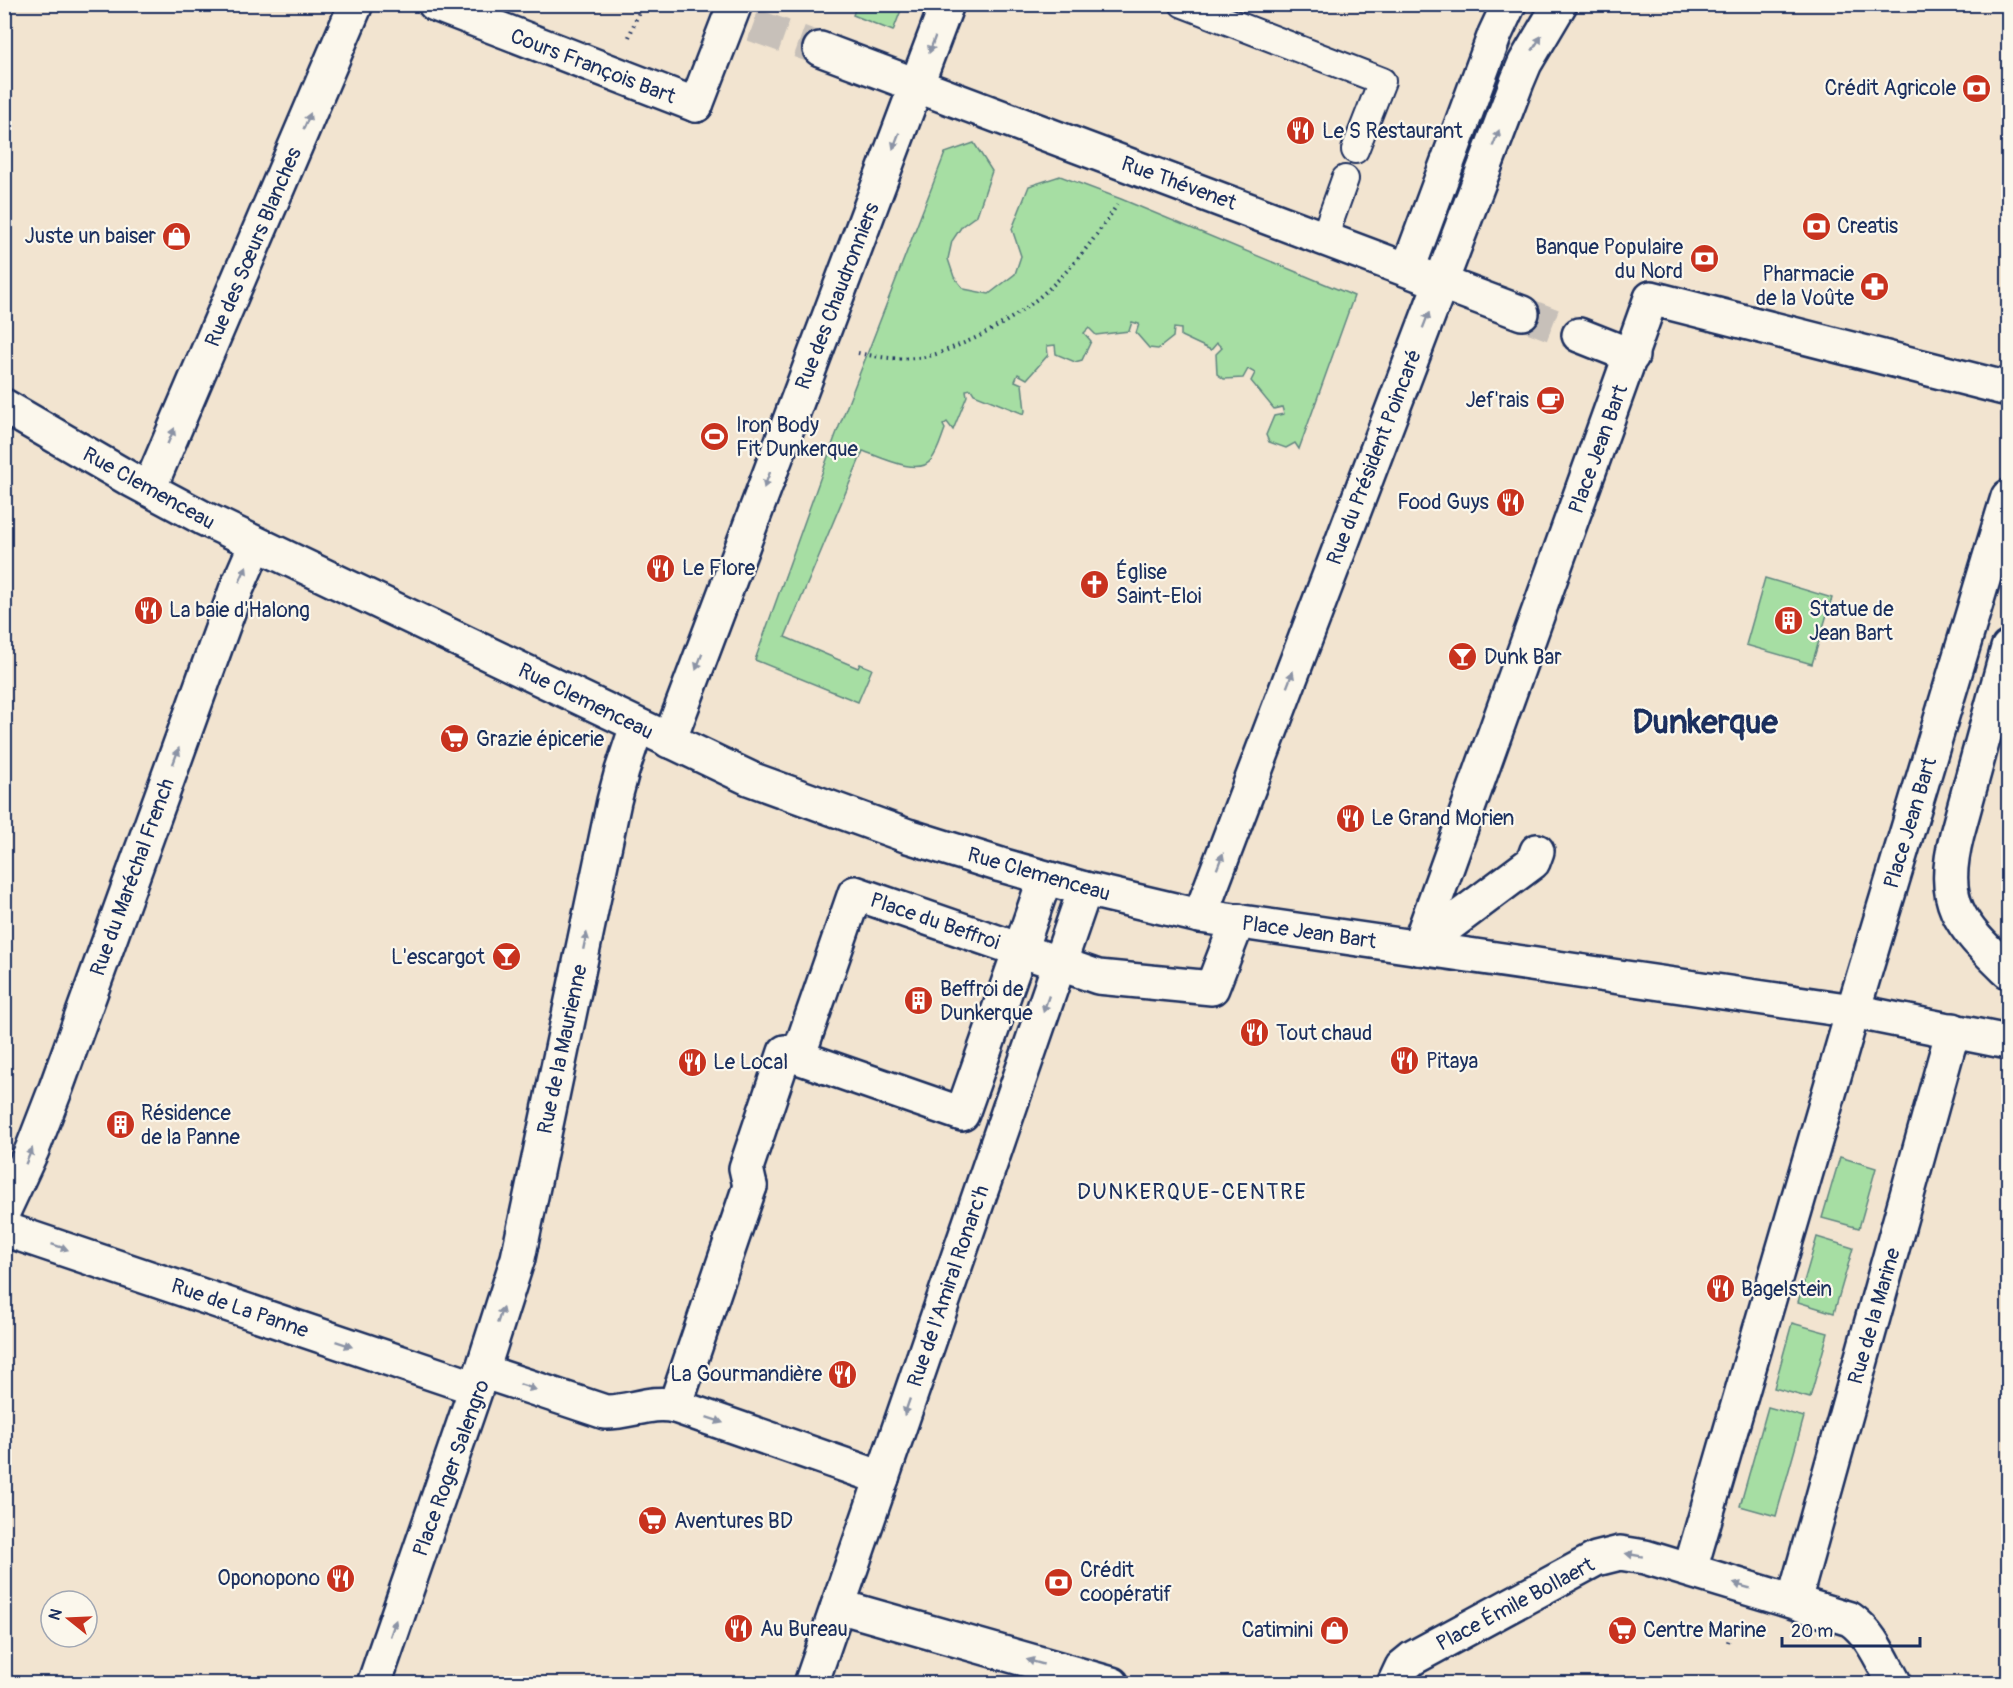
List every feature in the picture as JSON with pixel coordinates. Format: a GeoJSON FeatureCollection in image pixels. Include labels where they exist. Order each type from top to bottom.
{"type":"FeatureCollection","features":[{"type":"Feature","properties":{"kind":"street","name":"Rue des Sœurs Blanches"},"geometry":{"type":"LineString","coordinates":[[149,489],[356,4]]}},
{"type":"Feature","properties":{"kind":"street","name":"Cours François Bart"},"geometry":{"type":"LineString","coordinates":[[435,4],[696,105],[740,15]]}},
{"type":"Feature","properties":{"kind":"street","name":"Rue des Chaudronniers"},"geometry":{"type":"LineString","coordinates":[[669,741],[947,4]]}},
{"type":"Feature","properties":{"kind":"street"},"geometry":{"type":"LineString","coordinates":[[1408,269],[1495,34],[1509,4]]}},
{"type":"Feature","properties":{"kind":"street","name":"Rue du Président Poincaré"},"geometry":{"type":"LineString","coordinates":[[1200,916],[1525,63],[1560,4]]}},
{"type":"Feature","properties":{"kind":"street"},"geometry":{"type":"LineString","coordinates":[[820,49],[917,86]]}},
{"type":"Feature","properties":{"kind":"street","name":"Rue Thévenet"},"geometry":{"type":"LineString","coordinates":[[917,86],[1522,313]]}},
{"type":"Feature","properties":{"kind":"street","name":"Place Jean Bart"},"geometry":{"type":"LineString","coordinates":[[1418,948],[1651,298],[2008,389]]}},
{"type":"Feature","properties":{"kind":"street"},"geometry":{"type":"LineString","coordinates":[[1579,335],[1632,356]]}},
{"type":"Feature","properties":{"kind":"street","name":"Rue Clemenceau"},"geometry":{"type":"LineString","coordinates":[[4,406],[149,489],[256,544],[732,771],[908,836],[1085,889],[1200,916]]}},
{"type":"Feature","properties":{"kind":"street","name":"Place Jean Bart"},"geometry":{"type":"LineString","coordinates":[[1852,1011],[2008,497]]}},
{"type":"Feature","properties":{"kind":"street","name":"Rue du Maréchal French"},"geometry":{"type":"LineString","coordinates":[[4,1210],[32,1150],[56,1088],[236,590],[256,544]]}},
{"type":"Feature","properties":{"kind":"street"},"geometry":{"type":"LineString","coordinates":[[2008,648],[1951,857],[1950,878],[1951,895],[1961,921],[1973,937],[2008,971]]}},
{"type":"Feature","properties":{"kind":"street","name":"Rue de la Maurienne"},"geometry":{"type":"LineString","coordinates":[[479,1380],[518,1258],[614,801],[621,771],[637,726]]}},
{"type":"Feature","properties":{"kind":"street"},"geometry":{"type":"LineString","coordinates":[[1418,948],[1533,862],[1537,851]]}},
{"type":"Feature","properties":{"kind":"street"},"geometry":{"type":"LineString","coordinates":[[1045,878],[1020,950],[1098,977],[1212,988],[1238,921]]}},
{"type":"Feature","properties":{"kind":"street","name":"Rue de l'Amiral Ronarc'h"},"geometry":{"type":"LineString","coordinates":[[811,1683],[1085,889]]}},
{"type":"Feature","properties":{"kind":"street","name":"Place du Beffroi"},"geometry":{"type":"LineString","coordinates":[[855,893],[1020,950],[962,1114],[798,1057],[855,893]]}},
{"type":"Feature","properties":{"kind":"street","name":"Place Jean Bart"},"geometry":{"type":"LineString","coordinates":[[1200,916],[1852,1011],[2008,1042]]}},
{"type":"Feature","properties":{"kind":"street"},"geometry":{"type":"LineString","coordinates":[[1690,1570],[1852,1011]]}},
{"type":"Feature","properties":{"kind":"street","name":"Rue de la Marine"},"geometry":{"type":"LineString","coordinates":[[1794,1601],[1953,1030]]}},
{"type":"Feature","properties":{"kind":"street"},"geometry":{"type":"LineString","coordinates":[[675,1406],[750,1186],[746,1168],[785,1052],[798,1057]]}},
{"type":"Feature","properties":{"kind":"street","name":"Rue de La Panne"},"geometry":{"type":"LineString","coordinates":[[4,1228],[479,1380]]}},
{"type":"Feature","properties":{"kind":"street","name":"Place Roger Salengro"},"geometry":{"type":"LineString","coordinates":[[374,1683],[479,1380],[605,1412],[620,1412],[661,1404],[675,1406],[882,1478]]}},
{"type":"Feature","properties":{"kind":"street","name":"Place Émile Bollaert"},"geometry":{"type":"LineString","coordinates":[[1394,1683],[1402,1667],[1413,1658],[1596,1559],[1620,1553],[1646,1557],[1850,1619],[1860,1626],[1895,1683]]}},
{"type":"Feature","properties":{"kind":"street"},"geometry":{"type":"LineString","coordinates":[[838,1606],[1112,1683]]}},
{"type":"Feature","properties":{"kind":"lane"},"geometry":{"type":"LineString","coordinates":[[1183,4],[1382,81],[1355,150]]}},
{"type":"Feature","properties":{"kind":"lane"},"geometry":{"type":"LineString","coordinates":[[1324,238],[1345,179]]}},
{"type":"Feature","properties":{"kind":"path"},"geometry":{"type":"LineString","coordinates":[[820,339],[875,357],[919,358],[942,352],[995,329],[1017,315],[1067,273],[1083,255],[1144,170]]}},
{"type":"Feature","properties":{"kind":"green space"},"geometry":{"type":"Polygon","coordinates":[[[857,4],[903,5],[893,31],[853,15],[857,4]]]}},
{"type":"Feature","properties":{"kind":"green space"},"geometry":{"type":"Polygon","coordinates":[[[974,143],[992,171],[977,215],[962,226],[952,241],[948,259],[954,277],[964,289],[989,294],[1015,274],[1021,256],[1012,229],[1029,186],[1060,176],[1354,296],[1299,449],[1295,443],[1286,448],[1269,442],[1266,435],[1274,416],[1284,414],[1282,407],[1274,409],[1251,381],[1255,373],[1248,369],[1243,378],[1224,379],[1217,374],[1216,354],[1222,348],[1217,343],[1211,350],[1181,336],[1181,329],[1174,328],[1173,337],[1158,349],[1149,348],[1136,333],[1139,324],[1132,322],[1129,331],[1096,335],[1089,328],[1084,333],[1091,341],[1082,360],[1075,362],[1056,354],[1055,345],[1047,346],[1048,355],[1027,379],[1018,374],[1015,381],[1022,384],[1024,414],[974,394],[971,389],[966,390],[967,396],[953,430],[947,422],[943,425],[945,429],[937,449],[925,465],[898,464],[863,451],[785,637],[858,668],[860,664],[872,669],[858,702],[755,660],[835,437],[945,153],[974,143]]]}},
{"type":"Feature","properties":{"kind":"green space"},"geometry":{"type":"Polygon","coordinates":[[[1765,578],[1832,598],[1812,664],[1746,645],[1765,578]]]}},
{"type":"Feature","properties":{"kind":"green space"},"geometry":{"type":"Polygon","coordinates":[[[1840,1157],[1876,1168],[1859,1228],[1822,1218],[1840,1157]]]}},
{"type":"Feature","properties":{"kind":"green space"},"geometry":{"type":"Polygon","coordinates":[[[1817,1237],[1853,1248],[1834,1313],[1798,1302],[1817,1237]]]}},
{"type":"Feature","properties":{"kind":"green space"},"geometry":{"type":"Polygon","coordinates":[[[1792,1323],[1828,1333],[1810,1398],[1774,1388],[1792,1323]]]}},
{"type":"Feature","properties":{"kind":"green space"},"geometry":{"type":"Polygon","coordinates":[[[1768,1407],[1804,1417],[1776,1516],[1740,1506],[1768,1407]]]}},
{"type":"Feature","properties":{"kind":"tunnel"},"geometry":{"type":"LineString","coordinates":[[753,25],[820,49]]}},
{"type":"Feature","properties":{"kind":"tunnel"},"geometry":{"type":"LineString","coordinates":[[1522,313],[1579,335]]}},
{"type":"Feature","properties":{"kind":"place","name":"Crédit Agricole"},"geometry":{"type":"Point","coordinates":[1977,88]}},
{"type":"Feature","properties":{"kind":"place","name":"Le S Restaurant"},"geometry":{"type":"Point","coordinates":[1301,131]}},
{"type":"Feature","properties":{"kind":"place","name":"Creatis"},"geometry":{"type":"Point","coordinates":[1816,226]}},
{"type":"Feature","properties":{"kind":"place","name":"Juste un baiser"},"geometry":{"type":"Point","coordinates":[177,236]}},
{"type":"Feature","properties":{"kind":"place","name":"Banque Populaire du Nord"},"geometry":{"type":"Point","coordinates":[1704,259]}},
{"type":"Feature","properties":{"kind":"place","name":"Pharmacie de la Voûte"},"geometry":{"type":"Point","coordinates":[1875,286]}},
{"type":"Feature","properties":{"kind":"place","name":"Jef'rais"},"geometry":{"type":"Point","coordinates":[1550,400]}},
{"type":"Feature","properties":{"kind":"place","name":"Iron Body Fit Dunkerque"},"geometry":{"type":"Point","coordinates":[715,437]}},
{"type":"Feature","properties":{"kind":"place","name":"Food Guys"},"geometry":{"type":"Point","coordinates":[1510,502]}},
{"type":"Feature","properties":{"kind":"place","name":"Le Flore"},"geometry":{"type":"Point","coordinates":[661,568]}},
{"type":"Feature","properties":{"kind":"place","name":"Église Saint-Eloi"},"geometry":{"type":"Point","coordinates":[1095,584]}},
{"type":"Feature","properties":{"kind":"place","name":"La baie d'Halong"},"geometry":{"type":"Point","coordinates":[148,610]}},
{"type":"Feature","properties":{"kind":"place","name":"Statue de Jean Bart"},"geometry":{"type":"Point","coordinates":[1788,621]}},
{"type":"Feature","properties":{"kind":"place","name":"Dunk Bar"},"geometry":{"type":"Point","coordinates":[1463,657]}},
{"type":"Feature","properties":{"kind":"place","name":"Grazie épicerie"},"geometry":{"type":"Point","coordinates":[455,739]}},
{"type":"Feature","properties":{"kind":"place","name":"Le Grand Morien"},"geometry":{"type":"Point","coordinates":[1350,818]}},
{"type":"Feature","properties":{"kind":"place","name":"L'escargot"},"geometry":{"type":"Point","coordinates":[506,957]}},
{"type":"Feature","properties":{"kind":"place","name":"Beffroi de Dunkerque"},"geometry":{"type":"Point","coordinates":[919,1001]}},
{"type":"Feature","properties":{"kind":"place","name":"Tout chaud"},"geometry":{"type":"Point","coordinates":[1255,1033]}},
{"type":"Feature","properties":{"kind":"place","name":"Pitaya"},"geometry":{"type":"Point","coordinates":[1405,1061]}},
{"type":"Feature","properties":{"kind":"place","name":"Le Local"},"geometry":{"type":"Point","coordinates":[692,1062]}},
{"type":"Feature","properties":{"kind":"place","name":"Résidence de la Panne"},"geometry":{"type":"Point","coordinates":[120,1125]}},
{"type":"Feature","properties":{"kind":"place","name":"Bagelstein"},"geometry":{"type":"Point","coordinates":[1720,1289]}},
{"type":"Feature","properties":{"kind":"place","name":"La Gourmandière"},"geometry":{"type":"Point","coordinates":[843,1374]}},
{"type":"Feature","properties":{"kind":"place","name":"Aventures BD"},"geometry":{"type":"Point","coordinates":[653,1521]}},
{"type":"Feature","properties":{"kind":"place","name":"Oponopono"},"geometry":{"type":"Point","coordinates":[341,1578]}},
{"type":"Feature","properties":{"kind":"place","name":"Crédit coopératif"},"geometry":{"type":"Point","coordinates":[1059,1582]}},
{"type":"Feature","properties":{"kind":"place","name":"Au Bureau"},"geometry":{"type":"Point","coordinates":[739,1629]}},
{"type":"Feature","properties":{"kind":"place","name":"Catimini"},"geometry":{"type":"Point","coordinates":[1334,1630]}},
{"type":"Feature","properties":{"kind":"place","name":"Centre Marine"},"geometry":{"type":"Point","coordinates":[1622,1630]}},
{"type":"Feature","properties":{"kind":"district","name":"Dunkerque"},"geometry":{"type":"Point","coordinates":[1705,721]}},
{"type":"Feature","properties":{"kind":"district","name":"DUNKERQUE-CENTRE"},"geometry":{"type":"Point","coordinates":[1192,1191]}}]}
